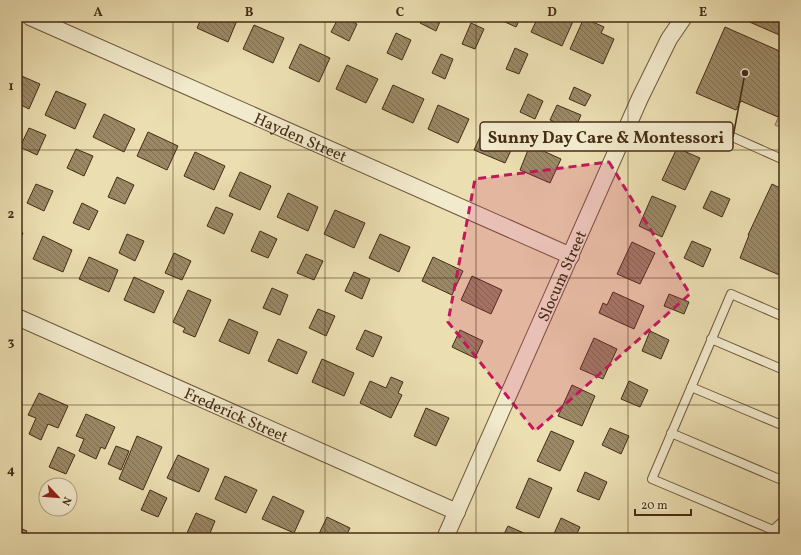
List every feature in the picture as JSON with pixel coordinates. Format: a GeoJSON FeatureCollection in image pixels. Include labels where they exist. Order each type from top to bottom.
{"type":"FeatureCollection","features":[{"type":"Feature","properties":{"kind":"street","name":"Hayden Street"},"geometry":{"type":"LineString","coordinates":[[30,17],[571,256]]}},
{"type":"Feature","properties":{"kind":"street","name":"Slocum Street"},"geometry":{"type":"LineString","coordinates":[[445,538],[640,98],[669,39],[684,17]]}},
{"type":"Feature","properties":{"kind":"street","name":"Frederick Street"},"geometry":{"type":"LineString","coordinates":[[17,317],[457,512]]}},
{"type":"Feature","properties":{"kind":"lane"},"geometry":{"type":"LineString","coordinates":[[728,135],[784,160]]}},
{"type":"Feature","properties":{"kind":"lane"},"geometry":{"type":"LineString","coordinates":[[784,317],[731,294],[652,479],[773,530],[784,538]]}},
{"type":"Feature","properties":{"kind":"lane"},"geometry":{"type":"LineString","coordinates":[[711,339],[784,370]]}},
{"type":"Feature","properties":{"kind":"lane"},"geometry":{"type":"LineString","coordinates":[[691,387],[784,426]]}},
{"type":"Feature","properties":{"kind":"lane"},"geometry":{"type":"LineString","coordinates":[[671,434],[784,481]]}},
{"type":"Feature","properties":{"kind":"lane"},"geometry":{"type":"LineString","coordinates":[[773,530],[784,520]]}},
{"type":"Feature","properties":{"kind":"highlighted area"},"geometry":{"type":"Polygon","coordinates":[[[609,162],[690,294],[535,431],[448,322],[475,179],[609,162]]]}},
{"type":"Feature","properties":{"kind":"green space"},"geometry":{"type":"Polygon","coordinates":[[[784,104],[784,129],[775,125],[784,104]]]}},
{"type":"Feature","properties":{"kind":"building"},"geometry":{"type":"Polygon","coordinates":[[[172,17],[183,17],[181,21],[172,17]]]}},
{"type":"Feature","properties":{"kind":"building"},"geometry":{"type":"Polygon","coordinates":[[[202,17],[237,17],[238,18],[228,42],[197,28],[202,17]]]}},
{"type":"Feature","properties":{"kind":"building"},"geometry":{"type":"Polygon","coordinates":[[[294,17],[305,17],[303,21],[294,17]]]}},
{"type":"Feature","properties":{"kind":"building"},"geometry":{"type":"Polygon","coordinates":[[[339,17],[344,17],[357,24],[349,41],[331,32],[339,17]]]}},
{"type":"Feature","properties":{"kind":"building"},"geometry":{"type":"Polygon","coordinates":[[[422,17],[442,17],[436,31],[420,23],[422,17]]]}},
{"type":"Feature","properties":{"kind":"building"},"geometry":{"type":"Polygon","coordinates":[[[494,17],[521,17],[516,27],[494,17]]]}},
{"type":"Feature","properties":{"kind":"building"},"geometry":{"type":"Polygon","coordinates":[[[538,17],[575,17],[562,46],[531,32],[538,17]]]}},
{"type":"Feature","properties":{"kind":"building"},"geometry":{"type":"Polygon","coordinates":[[[738,17],[784,17],[784,37],[738,17]]]}},
{"type":"Feature","properties":{"kind":"building"},"geometry":{"type":"Polygon","coordinates":[[[584,18],[604,27],[601,33],[614,39],[603,64],[570,49],[584,18]]]}},
{"type":"Feature","properties":{"kind":"building"},"geometry":{"type":"Polygon","coordinates":[[[471,23],[484,29],[475,49],[462,44],[471,23]]]}},
{"type":"Feature","properties":{"kind":"building"},"geometry":{"type":"Polygon","coordinates":[[[254,25],[284,38],[273,63],[243,49],[254,25]]]}},
{"type":"Feature","properties":{"kind":"building"},"geometry":{"type":"Polygon","coordinates":[[[725,27],[784,53],[784,104],[778,117],[741,101],[736,110],[696,93],[725,27]]]}},
{"type":"Feature","properties":{"kind":"building"},"geometry":{"type":"Polygon","coordinates":[[[396,33],[411,40],[402,60],[387,53],[396,33]]]}},
{"type":"Feature","properties":{"kind":"building"},"geometry":{"type":"Polygon","coordinates":[[[300,44],[330,58],[319,82],[289,68],[300,44]]]}},
{"type":"Feature","properties":{"kind":"building"},"geometry":{"type":"Polygon","coordinates":[[[515,48],[528,54],[519,74],[506,69],[515,48]]]}},
{"type":"Feature","properties":{"kind":"building"},"geometry":{"type":"Polygon","coordinates":[[[441,54],[453,59],[445,79],[432,73],[441,54]]]}},
{"type":"Feature","properties":{"kind":"building"},"geometry":{"type":"Polygon","coordinates":[[[347,65],[378,79],[366,103],[336,89],[347,65]]]}},
{"type":"Feature","properties":{"kind":"building"},"geometry":{"type":"Polygon","coordinates":[[[17,74],[40,84],[29,109],[17,103],[17,74]]]}},
{"type":"Feature","properties":{"kind":"building"},"geometry":{"type":"Polygon","coordinates":[[[393,85],[424,99],[413,123],[382,109],[393,85]]]}},
{"type":"Feature","properties":{"kind":"building"},"geometry":{"type":"Polygon","coordinates":[[[574,87],[591,95],[585,106],[569,99],[574,87]]]}},
{"type":"Feature","properties":{"kind":"building"},"geometry":{"type":"Polygon","coordinates":[[[56,91],[86,104],[75,129],[45,115],[56,91]]]}},
{"type":"Feature","properties":{"kind":"building"},"geometry":{"type":"Polygon","coordinates":[[[528,94],[543,101],[535,119],[520,112],[528,94]]]}},
{"type":"Feature","properties":{"kind":"building"},"geometry":{"type":"Polygon","coordinates":[[[438,105],[469,119],[458,143],[428,129],[438,105]]]}},
{"type":"Feature","properties":{"kind":"building"},"geometry":{"type":"Polygon","coordinates":[[[557,105],[581,115],[574,131],[550,120],[557,105]]]}},
{"type":"Feature","properties":{"kind":"building"},"geometry":{"type":"Polygon","coordinates":[[[104,114],[135,129],[124,152],[93,137],[104,114]]]}},
{"type":"Feature","properties":{"kind":"building"},"geometry":{"type":"Polygon","coordinates":[[[485,126],[516,140],[505,163],[474,150],[485,126]]]}},
{"type":"Feature","properties":{"kind":"building"},"geometry":{"type":"Polygon","coordinates":[[[29,128],[46,135],[37,155],[20,147],[29,128]]]}},
{"type":"Feature","properties":{"kind":"building"},"geometry":{"type":"Polygon","coordinates":[[[148,132],[178,146],[167,170],[137,156],[148,132]]]}},
{"type":"Feature","properties":{"kind":"building"},"geometry":{"type":"Polygon","coordinates":[[[530,145],[561,159],[550,183],[520,170],[530,145]]]}},
{"type":"Feature","properties":{"kind":"building"},"geometry":{"type":"Polygon","coordinates":[[[677,148],[700,158],[685,190],[662,180],[677,148]]]}},
{"type":"Feature","properties":{"kind":"building"},"geometry":{"type":"Polygon","coordinates":[[[76,149],[93,156],[84,176],[67,168],[76,149]]]}},
{"type":"Feature","properties":{"kind":"building"},"geometry":{"type":"Polygon","coordinates":[[[195,152],[225,166],[214,190],[184,176],[195,152]]]}},
{"type":"Feature","properties":{"kind":"building"},"geometry":{"type":"Polygon","coordinates":[[[240,172],[271,186],[260,210],[229,196],[240,172]]]}},
{"type":"Feature","properties":{"kind":"building"},"geometry":{"type":"Polygon","coordinates":[[[117,177],[134,185],[125,204],[108,197],[117,177]]]}},
{"type":"Feature","properties":{"kind":"building"},"geometry":{"type":"Polygon","coordinates":[[[36,184],[53,191],[44,211],[27,203],[36,184]]]}},
{"type":"Feature","properties":{"kind":"building"},"geometry":{"type":"Polygon","coordinates":[[[772,184],[784,190],[784,277],[740,258],[748,235],[772,184]]]}},
{"type":"Feature","properties":{"kind":"building"},"geometry":{"type":"Polygon","coordinates":[[[711,191],[730,199],[722,217],[703,208],[711,191]]]}},
{"type":"Feature","properties":{"kind":"building"},"geometry":{"type":"Polygon","coordinates":[[[288,193],[318,207],[308,231],[277,217],[288,193]]]}},
{"type":"Feature","properties":{"kind":"building"},"geometry":{"type":"Polygon","coordinates":[[[652,196],[676,206],[662,237],[639,226],[652,196]]]}},
{"type":"Feature","properties":{"kind":"building"},"geometry":{"type":"Polygon","coordinates":[[[82,203],[98,211],[89,230],[73,223],[82,203]]]}},
{"type":"Feature","properties":{"kind":"building"},"geometry":{"type":"Polygon","coordinates":[[[216,207],[233,214],[224,234],[207,226],[216,207]]]}},
{"type":"Feature","properties":{"kind":"building"},"geometry":{"type":"Polygon","coordinates":[[[335,210],[365,223],[354,248],[324,234],[335,210]]]}},
{"type":"Feature","properties":{"kind":"building"},"geometry":{"type":"Polygon","coordinates":[[[17,230],[23,233],[17,246],[17,230]]]}},
{"type":"Feature","properties":{"kind":"building"},"geometry":{"type":"Polygon","coordinates":[[[260,231],[277,239],[268,258],[251,251],[260,231]]]}},
{"type":"Feature","properties":{"kind":"building"},"geometry":{"type":"Polygon","coordinates":[[[127,234],[144,241],[135,261],[119,253],[127,234]]]}},
{"type":"Feature","properties":{"kind":"building"},"geometry":{"type":"Polygon","coordinates":[[[380,234],[410,247],[399,272],[369,258],[380,234]]]}},
{"type":"Feature","properties":{"kind":"building"},"geometry":{"type":"Polygon","coordinates":[[[43,236],[72,250],[63,272],[33,259],[43,236]]]}},
{"type":"Feature","properties":{"kind":"building"},"geometry":{"type":"Polygon","coordinates":[[[692,241],[711,249],[703,267],[684,258],[692,241]]]}},
{"type":"Feature","properties":{"kind":"building"},"geometry":{"type":"Polygon","coordinates":[[[632,242],[655,253],[640,284],[617,274],[632,242]]]}},
{"type":"Feature","properties":{"kind":"building"},"geometry":{"type":"Polygon","coordinates":[[[174,253],[191,261],[182,280],[165,273],[174,253]]]}},
{"type":"Feature","properties":{"kind":"building"},"geometry":{"type":"Polygon","coordinates":[[[306,254],[323,261],[314,280],[297,273],[306,254]]]}},
{"type":"Feature","properties":{"kind":"building"},"geometry":{"type":"Polygon","coordinates":[[[89,257],[118,270],[109,292],[79,279],[89,257]]]}},
{"type":"Feature","properties":{"kind":"building"},"geometry":{"type":"Polygon","coordinates":[[[433,257],[463,271],[452,295],[422,281],[433,257]]]}},
{"type":"Feature","properties":{"kind":"building"},"geometry":{"type":"Polygon","coordinates":[[[354,272],[370,279],[362,299],[345,291],[354,272]]]}},
{"type":"Feature","properties":{"kind":"building"},"geometry":{"type":"Polygon","coordinates":[[[472,276],[502,290],[491,314],[461,300],[472,276]]]}},
{"type":"Feature","properties":{"kind":"building"},"geometry":{"type":"Polygon","coordinates":[[[134,277],[164,291],[154,313],[124,300],[134,277]]]}},
{"type":"Feature","properties":{"kind":"building"},"geometry":{"type":"Polygon","coordinates":[[[272,288],[288,295],[280,315],[263,308],[272,288]]]}},
{"type":"Feature","properties":{"kind":"building"},"geometry":{"type":"Polygon","coordinates":[[[188,290],[211,300],[195,337],[183,332],[185,328],[173,322],[188,290]]]}},
{"type":"Feature","properties":{"kind":"building"},"geometry":{"type":"Polygon","coordinates":[[[613,292],[644,306],[634,329],[599,313],[603,303],[607,305],[613,292]]]}},
{"type":"Feature","properties":{"kind":"building"},"geometry":{"type":"Polygon","coordinates":[[[669,294],[689,302],[684,314],[664,306],[669,294]]]}},
{"type":"Feature","properties":{"kind":"building"},"geometry":{"type":"Polygon","coordinates":[[[318,309],[335,316],[326,336],[309,328],[318,309]]]}},
{"type":"Feature","properties":{"kind":"building"},"geometry":{"type":"Polygon","coordinates":[[[229,319],[258,332],[249,354],[219,341],[229,319]]]}},
{"type":"Feature","properties":{"kind":"building"},"geometry":{"type":"Polygon","coordinates":[[[365,330],[382,337],[373,357],[356,349],[365,330]]]}},
{"type":"Feature","properties":{"kind":"building"},"geometry":{"type":"Polygon","coordinates":[[[460,330],[483,341],[475,358],[452,347],[460,330]]]}},
{"type":"Feature","properties":{"kind":"building"},"geometry":{"type":"Polygon","coordinates":[[[650,331],[669,340],[661,359],[642,351],[650,331]]]}},
{"type":"Feature","properties":{"kind":"building"},"geometry":{"type":"Polygon","coordinates":[[[594,338],[617,349],[603,379],[580,369],[594,338]]]}},
{"type":"Feature","properties":{"kind":"building"},"geometry":{"type":"Polygon","coordinates":[[[278,339],[307,352],[297,374],[268,361],[278,339]]]}},
{"type":"Feature","properties":{"kind":"building"},"geometry":{"type":"Polygon","coordinates":[[[322,359],[354,373],[344,396],[312,382],[322,359]]]}},
{"type":"Feature","properties":{"kind":"building"},"geometry":{"type":"Polygon","coordinates":[[[391,377],[403,382],[398,393],[402,395],[391,418],[360,403],[370,381],[386,388],[391,377]]]}},
{"type":"Feature","properties":{"kind":"building"},"geometry":{"type":"Polygon","coordinates":[[[629,381],[648,390],[640,407],[621,399],[629,381]]]}},
{"type":"Feature","properties":{"kind":"building"},"geometry":{"type":"Polygon","coordinates":[[[17,385],[21,386],[17,394],[17,385]]]}},
{"type":"Feature","properties":{"kind":"building"},"geometry":{"type":"Polygon","coordinates":[[[572,385],[595,396],[582,426],[558,416],[572,385]]]}},
{"type":"Feature","properties":{"kind":"building"},"geometry":{"type":"Polygon","coordinates":[[[39,393],[68,406],[58,428],[48,424],[41,440],[29,434],[36,418],[28,415],[39,393]]]}},
{"type":"Feature","properties":{"kind":"building"},"geometry":{"type":"Polygon","coordinates":[[[426,408],[449,418],[436,446],[414,436],[426,408]]]}},
{"type":"Feature","properties":{"kind":"building"},"geometry":{"type":"Polygon","coordinates":[[[86,414],[115,427],[105,449],[101,447],[96,459],[79,451],[84,439],[76,436],[86,414]]]}},
{"type":"Feature","properties":{"kind":"building"},"geometry":{"type":"Polygon","coordinates":[[[610,428],[629,436],[621,454],[602,445],[610,428]]]}},
{"type":"Feature","properties":{"kind":"building"},"geometry":{"type":"Polygon","coordinates":[[[551,431],[574,441],[560,471],[537,461],[551,431]]]}},
{"type":"Feature","properties":{"kind":"building"},"geometry":{"type":"Polygon","coordinates":[[[137,436],[162,447],[143,490],[119,479],[137,436]]]}},
{"type":"Feature","properties":{"kind":"building"},"geometry":{"type":"Polygon","coordinates":[[[116,446],[129,451],[121,470],[108,464],[116,446]]]}},
{"type":"Feature","properties":{"kind":"building"},"geometry":{"type":"Polygon","coordinates":[[[58,447],[75,455],[66,474],[49,467],[58,447]]]}},
{"type":"Feature","properties":{"kind":"building"},"geometry":{"type":"Polygon","coordinates":[[[178,455],[209,469],[199,492],[167,478],[178,455]]]}},
{"type":"Feature","properties":{"kind":"building"},"geometry":{"type":"Polygon","coordinates":[[[585,472],[607,482],[599,500],[577,491],[585,472]]]}},
{"type":"Feature","properties":{"kind":"building"},"geometry":{"type":"Polygon","coordinates":[[[225,476],[257,490],[246,513],[215,499],[225,476]]]}},
{"type":"Feature","properties":{"kind":"building"},"geometry":{"type":"Polygon","coordinates":[[[529,478],[552,488],[539,518],[516,508],[529,478]]]}},
{"type":"Feature","properties":{"kind":"building"},"geometry":{"type":"Polygon","coordinates":[[[150,490],[167,498],[158,517],[141,510],[150,490]]]}},
{"type":"Feature","properties":{"kind":"building"},"geometry":{"type":"Polygon","coordinates":[[[273,496],[304,511],[294,533],[262,519],[273,496]]]}},
{"type":"Feature","properties":{"kind":"building"},"geometry":{"type":"Polygon","coordinates":[[[196,513],[215,521],[208,538],[198,538],[187,533],[196,513]]]}},
{"type":"Feature","properties":{"kind":"building"},"geometry":{"type":"Polygon","coordinates":[[[327,517],[350,528],[345,538],[317,538],[327,517]]]}},
{"type":"Feature","properties":{"kind":"building"},"geometry":{"type":"Polygon","coordinates":[[[561,518],[580,527],[575,538],[558,538],[553,536],[561,518]]]}},
{"type":"Feature","properties":{"kind":"building"},"geometry":{"type":"Polygon","coordinates":[[[508,526],[535,538],[502,538],[508,526]]]}},
{"type":"Feature","properties":{"kind":"building"},"geometry":{"type":"Polygon","coordinates":[[[17,527],[27,531],[23,538],[17,538],[17,527]]]}},
{"type":"Feature","properties":{"kind":"building"},"geometry":{"type":"Polygon","coordinates":[[[359,534],[369,538],[357,538],[359,534]]]}},
{"type":"Feature","properties":{"kind":"place","name":"Sunny Day Care & Montessori"},"geometry":{"type":"Point","coordinates":[745,73]}}]}
